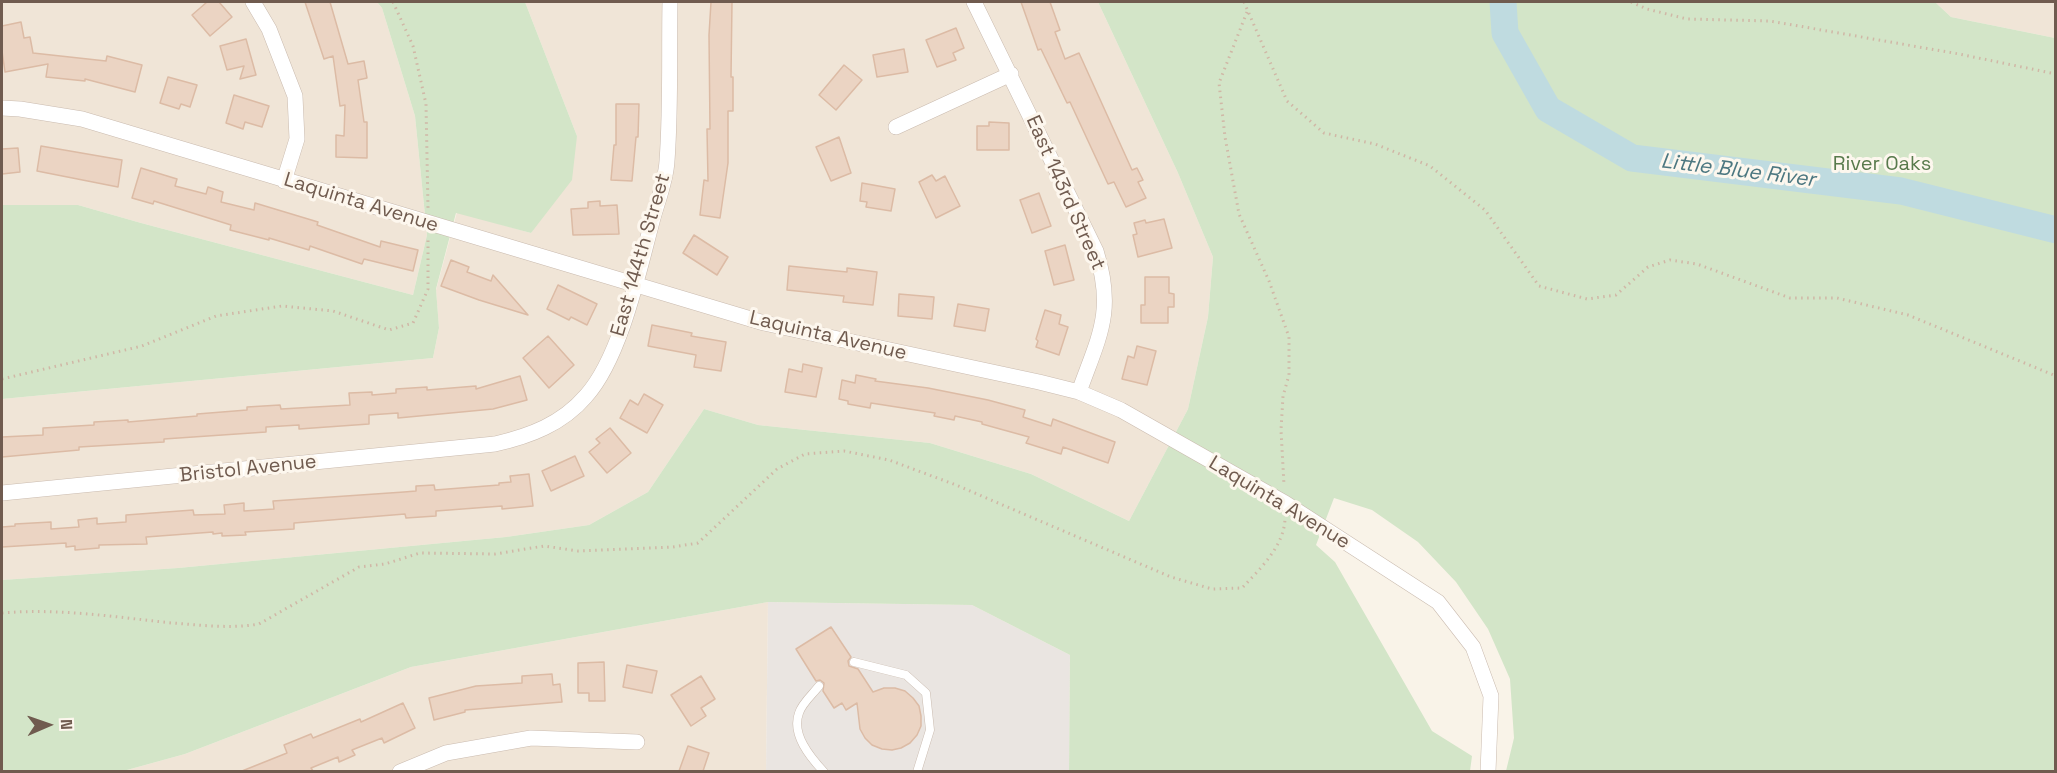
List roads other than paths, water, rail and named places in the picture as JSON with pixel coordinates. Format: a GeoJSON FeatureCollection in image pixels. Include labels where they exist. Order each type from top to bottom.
{"type":"FeatureCollection","features":[{"type":"Feature","properties":{"kind":"street"},"geometry":{"type":"LineString","coordinates":[[253,2],[269,28],[295,96],[297,139],[284,180]]}},
{"type":"Feature","properties":{"kind":"street","name":"East 144th Street"},"geometry":{"type":"LineString","coordinates":[[495,444],[525,438],[565,416],[587,396],[610,360],[635,285],[667,164],[670,2]]}},
{"type":"Feature","properties":{"kind":"street","name":"East 143rd Street"},"geometry":{"type":"LineString","coordinates":[[974,2],[1096,251],[1103,275],[1106,301],[1103,326],[1078,393]]}},
{"type":"Feature","properties":{"kind":"street"},"geometry":{"type":"LineString","coordinates":[[896,127],[1011,74]]}},
{"type":"Feature","properties":{"kind":"street","name":"Laquinta Avenue"},"geometry":{"type":"LineString","coordinates":[[2,108],[82,119],[764,323],[1039,382],[1078,393],[1121,410],[1285,503],[1438,602],[1473,647],[1491,696],[1488,771]]}},
{"type":"Feature","properties":{"kind":"street","name":"Bristol Avenue"},"geometry":{"type":"LineString","coordinates":[[2,493],[495,444]]}},
{"type":"Feature","properties":{"kind":"street"},"geometry":{"type":"LineString","coordinates":[[400,771],[446,753],[531,738],[637,742]]}},
{"type":"Feature","properties":{"kind":"lane"},"geometry":{"type":"LineString","coordinates":[[854,662],[906,675],[926,693],[930,730],[917,771]]}},
{"type":"Feature","properties":{"kind":"lane"},"geometry":{"type":"LineString","coordinates":[[819,686],[799,712],[797,732],[814,761],[824,771]]}},
{"type":"Feature","properties":{"kind":"waterway","name":"Little Blue River"},"geometry":{"type":"LineString","coordinates":[[1503,2],[1505,33],[1548,109],[1632,158],[1901,191],[2056,230]]}},
{"type":"Feature","properties":{"kind":"park label","name":"River Oaks"},"geometry":{"type":"Point","coordinates":[1882,165]}}]}
